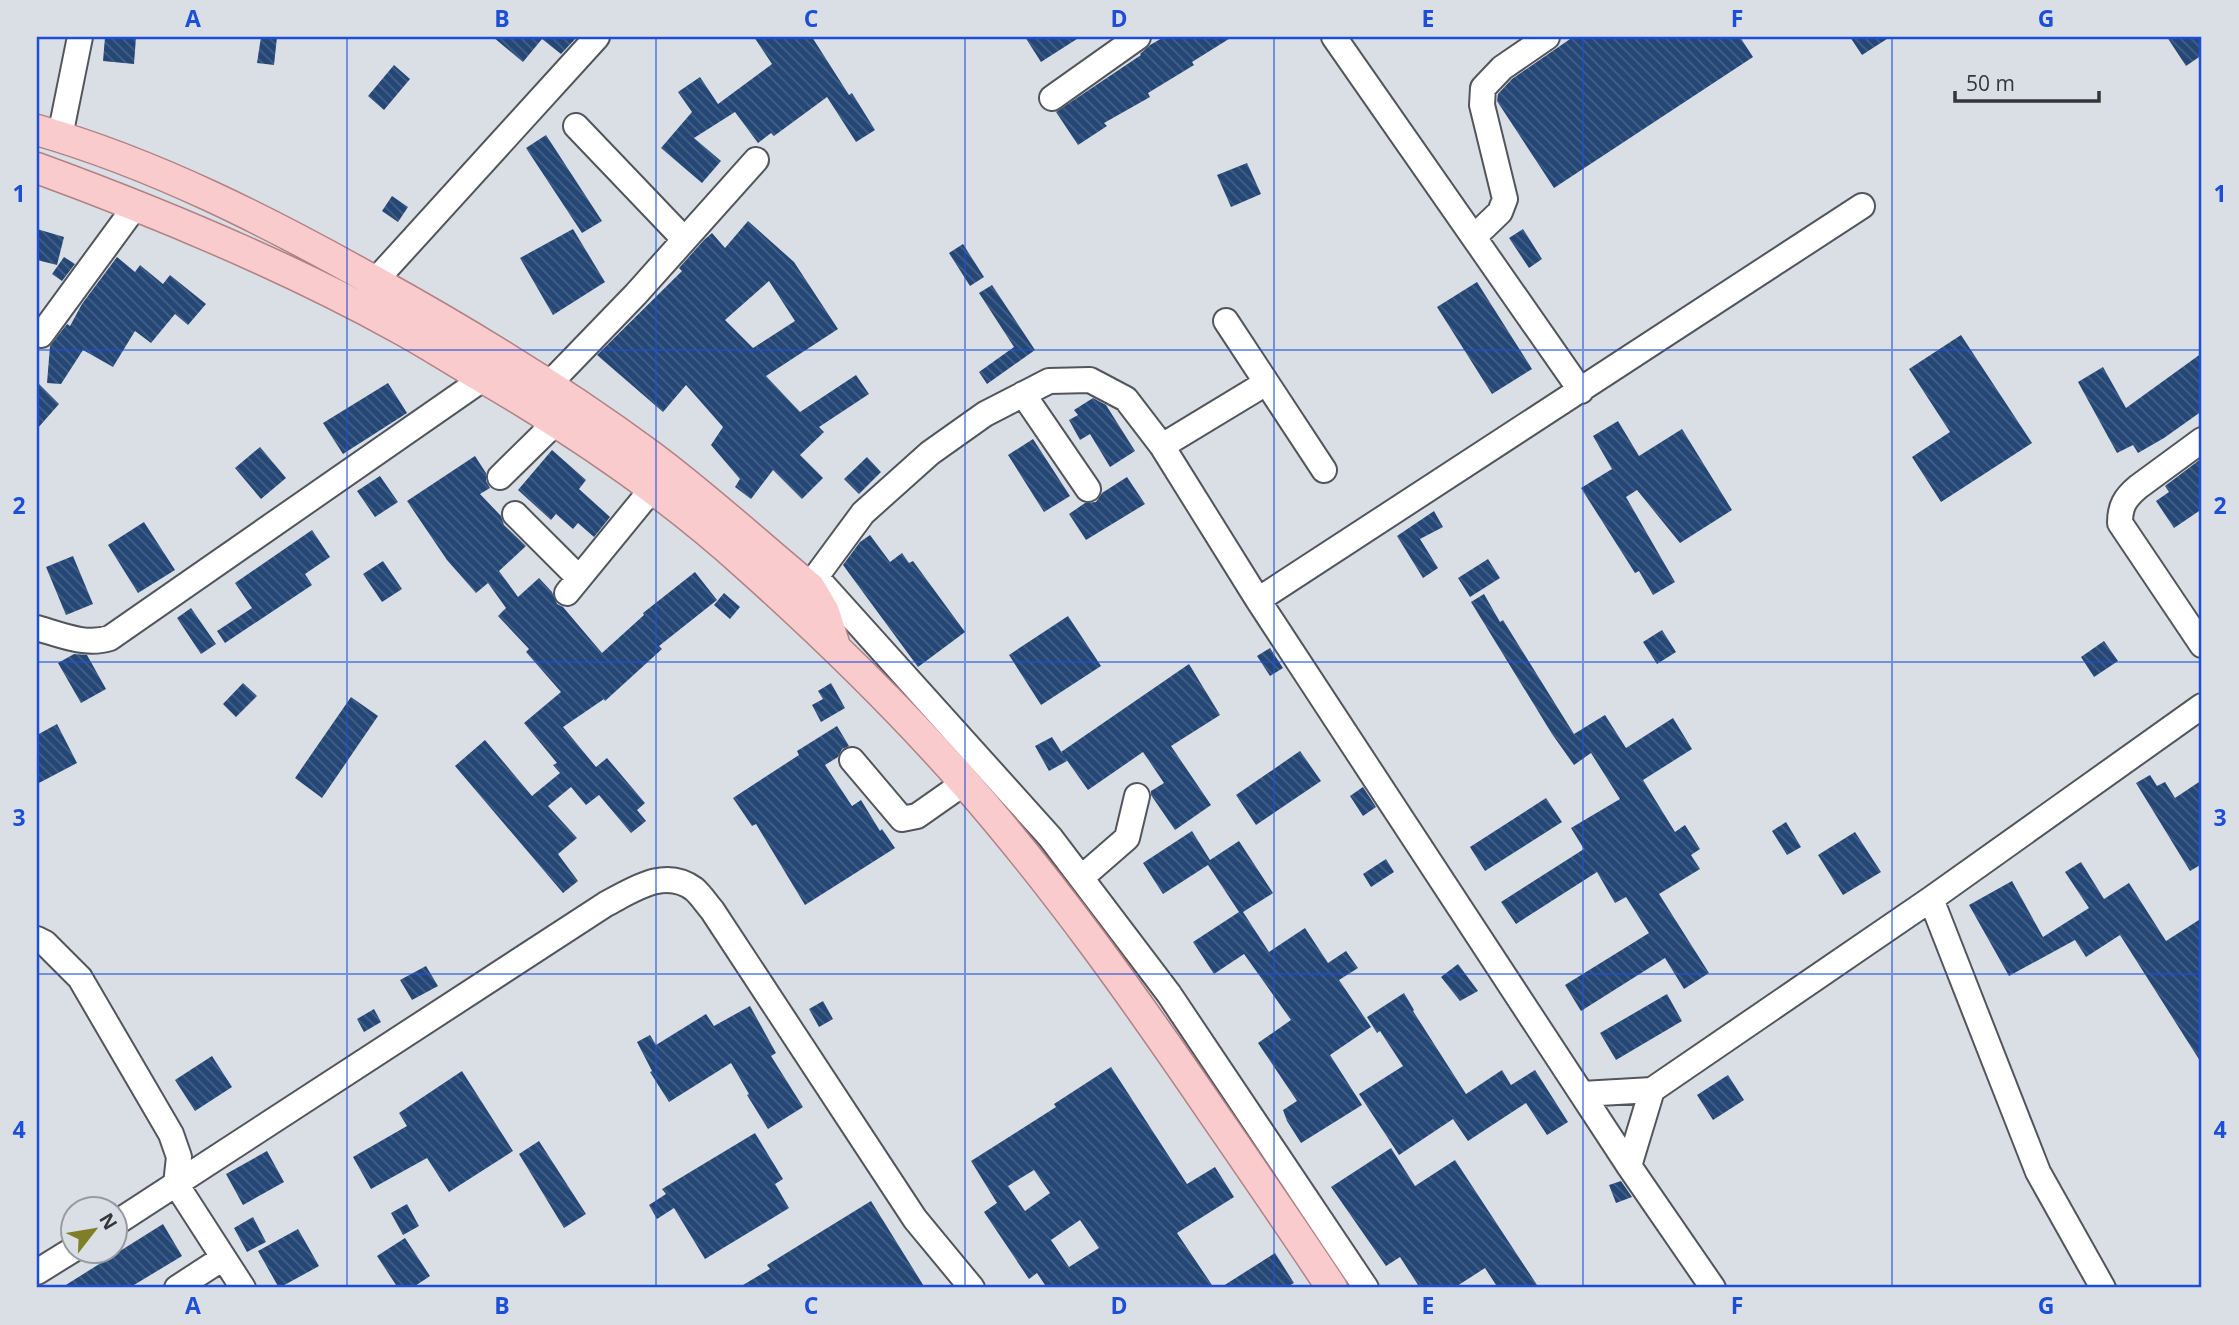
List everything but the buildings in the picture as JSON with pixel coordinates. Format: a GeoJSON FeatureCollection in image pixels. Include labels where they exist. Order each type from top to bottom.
{"type":"FeatureCollection","features":[{"type":"Feature","properties":{"kind":"main road"},"geometry":{"type":"LineString","coordinates":[[48,133],[185,185],[292,235],[445,320],[549,384],[653,458],[806,591],[835,647],[964,783],[1132,994],[1332,1288]]}},
{"type":"Feature","properties":{"kind":"main road"},"geometry":{"type":"LineString","coordinates":[[37,168],[137,204],[398,327],[556,422],[652,489],[744,563],[806,591]]}},
{"type":"Feature","properties":{"kind":"street"},"geometry":{"type":"LineString","coordinates":[[48,133],[80,37]]}},
{"type":"Feature","properties":{"kind":"street"},"geometry":{"type":"LineString","coordinates":[[375,281],[597,37]]}},
{"type":"Feature","properties":{"kind":"street"},"geometry":{"type":"LineString","coordinates":[[1052,98],[1138,37]]}},
{"type":"Feature","properties":{"kind":"street"},"geometry":{"type":"LineString","coordinates":[[1334,37],[1581,391]]}},
{"type":"Feature","properties":{"kind":"street"},"geometry":{"type":"LineString","coordinates":[[1474,237],[1500,212],[1505,200],[1482,105],[1483,88],[1502,68],[1547,37]]}},
{"type":"Feature","properties":{"kind":"street"},"geometry":{"type":"LineString","coordinates":[[576,126],[684,239]]}},
{"type":"Feature","properties":{"kind":"street"},"geometry":{"type":"LineString","coordinates":[[549,384],[636,294],[756,160]]}},
{"type":"Feature","properties":{"kind":"street"},"geometry":{"type":"LineString","coordinates":[[41,335],[137,204]]}},
{"type":"Feature","properties":{"kind":"street"},"geometry":{"type":"LineString","coordinates":[[1258,600],[1861,206]]}},
{"type":"Feature","properties":{"kind":"street"},"geometry":{"type":"LineString","coordinates":[[1226,321],[1324,470]]}},
{"type":"Feature","properties":{"kind":"street"},"geometry":{"type":"LineString","coordinates":[[37,628],[82,641],[99,642],[110,638],[484,378]]}},
{"type":"Feature","properties":{"kind":"street"},"geometry":{"type":"LineString","coordinates":[[1366,1288],[1169,994],[1050,837],[962,737],[806,591],[863,513],[882,496],[941,445],[985,414],[1049,380],[1090,380],[1126,399],[1162,446],[1258,600],[1629,1166],[1713,1288]]}},
{"type":"Feature","properties":{"kind":"street"},"geometry":{"type":"LineString","coordinates":[[1162,446],[1266,383]]}},
{"type":"Feature","properties":{"kind":"street"},"geometry":{"type":"LineString","coordinates":[[1023,394],[1088,489]]}},
{"type":"Feature","properties":{"kind":"street"},"geometry":{"type":"LineString","coordinates":[[500,477],[556,422]]}},
{"type":"Feature","properties":{"kind":"street"},"geometry":{"type":"LineString","coordinates":[[2202,440],[2128,496],[2120,509],[2120,523],[2202,645]]}},
{"type":"Feature","properties":{"kind":"street"},"geometry":{"type":"LineString","coordinates":[[515,514],[573,586],[652,489]]}},
{"type":"Feature","properties":{"kind":"street"},"geometry":{"type":"LineString","coordinates":[[1582,1094],[1652,1090],[1931,899],[2202,706]]}},
{"type":"Feature","properties":{"kind":"street"},"geometry":{"type":"LineString","coordinates":[[852,760],[902,819],[917,816],[964,783]]}},
{"type":"Feature","properties":{"kind":"street"},"geometry":{"type":"LineString","coordinates":[[1081,878],[1127,838],[1137,796]]}},
{"type":"Feature","properties":{"kind":"street"},"geometry":{"type":"LineString","coordinates":[[130,1214],[606,905],[643,885],[670,878],[694,889],[712,910],[915,1219],[972,1288]]}},
{"type":"Feature","properties":{"kind":"street"},"geometry":{"type":"LineString","coordinates":[[1931,899],[2038,1171],[2103,1288]]}},
{"type":"Feature","properties":{"kind":"street"},"geometry":{"type":"LineString","coordinates":[[37,939],[45,943],[80,978],[171,1133],[179,1157],[176,1184],[243,1288]]}},
{"type":"Feature","properties":{"kind":"street"},"geometry":{"type":"LineString","coordinates":[[1629,1166],[1652,1090]]}},
{"type":"Feature","properties":{"kind":"street"},"geometry":{"type":"LineString","coordinates":[[37,1272],[60,1258]]}},
{"type":"Feature","properties":{"kind":"street"},"geometry":{"type":"LineString","coordinates":[[177,1288],[223,1258]]}}]}
